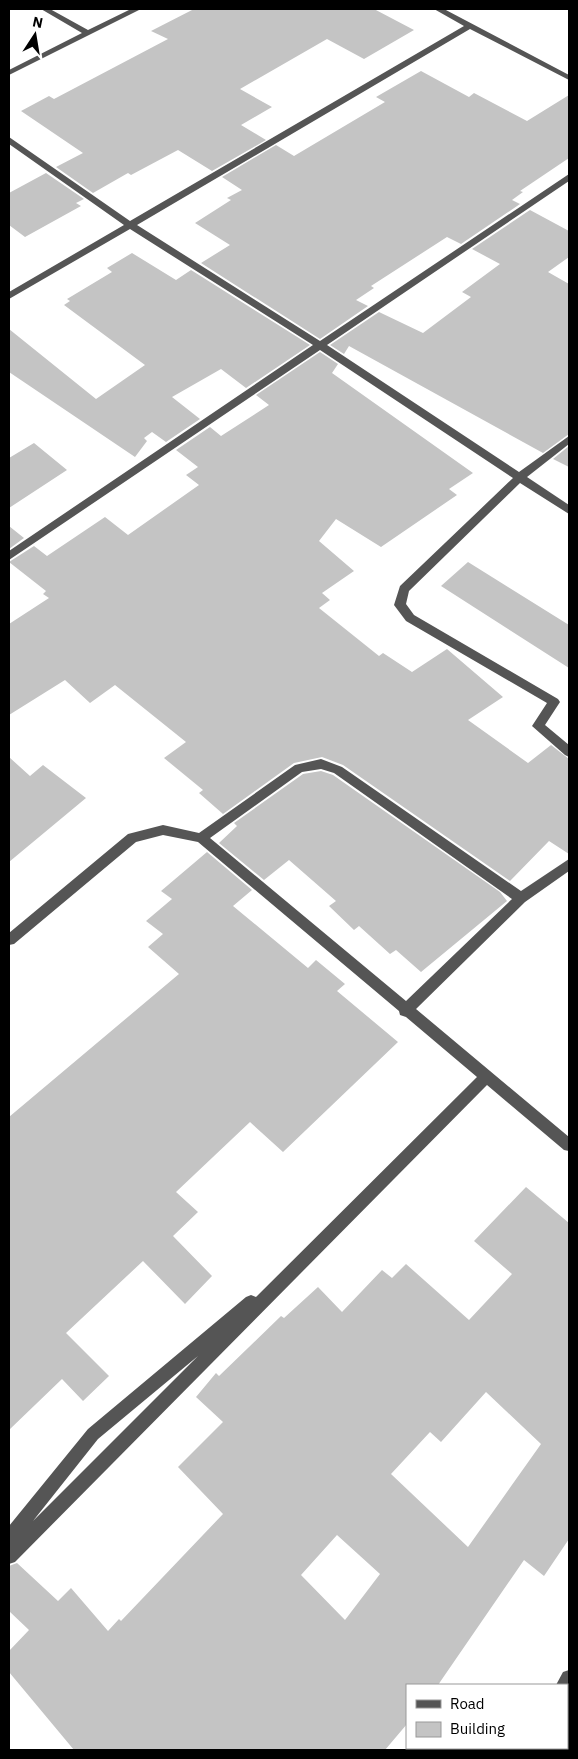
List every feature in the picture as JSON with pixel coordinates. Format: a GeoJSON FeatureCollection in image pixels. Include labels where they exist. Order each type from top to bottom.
{"type":"FeatureCollection","features":[{"type":"Feature","properties":{"kind":"street"},"geometry":{"type":"LineString","coordinates":[[45,9],[87,34]]}},
{"type":"Feature","properties":{"kind":"street"},"geometry":{"type":"LineString","coordinates":[[9,73],[137,9]]}},
{"type":"Feature","properties":{"kind":"street"},"geometry":{"type":"LineString","coordinates":[[438,9],[569,78]]}},
{"type":"Feature","properties":{"kind":"street"},"geometry":{"type":"LineString","coordinates":[[9,296],[470,26]]}},
{"type":"Feature","properties":{"kind":"street"},"geometry":{"type":"LineString","coordinates":[[9,140],[130,225],[320,345],[569,510]]}},
{"type":"Feature","properties":{"kind":"street"},"geometry":{"type":"LineString","coordinates":[[9,556],[569,177]]}},
{"type":"Feature","properties":{"kind":"street"},"geometry":{"type":"LineString","coordinates":[[569,439],[520,477],[404,589],[400,605],[410,618],[554,702],[538,726],[569,752]]}},
{"type":"Feature","properties":{"kind":"street"},"geometry":{"type":"LineString","coordinates":[[201,838],[299,768],[321,764],[338,770],[521,898]]}},
{"type":"Feature","properties":{"kind":"street"},"geometry":{"type":"LineString","coordinates":[[9,940],[132,838],[163,830],[201,838],[405,1011],[488,1076],[569,1145]]}},
{"type":"Feature","properties":{"kind":"street"},"geometry":{"type":"LineString","coordinates":[[405,1011],[521,898],[569,864]]}},
{"type":"Feature","properties":{"kind":"street"},"geometry":{"type":"LineString","coordinates":[[9,1538],[93,1434],[246,1307],[488,1076]]}},
{"type":"Feature","properties":{"kind":"street"},"geometry":{"type":"LineString","coordinates":[[9,1556],[488,1076]]}},
{"type":"Feature","properties":{"kind":"building"},"geometry":{"type":"Polygon","coordinates":[[[194,9],[374,9],[414,30],[364,59],[327,39],[240,89],[272,107],[241,125],[266,140],[212,171],[178,150],[131,175],[128,173],[93,193],[56,167],[83,153],[21,111],[49,96],[54,99],[168,39],[151,31],[194,9]]]}},
{"type":"Feature","properties":{"kind":"building"},"geometry":{"type":"Polygon","coordinates":[[[421,71],[469,97],[474,93],[527,121],[569,95],[569,158],[520,191],[523,192],[512,200],[520,204],[461,244],[447,237],[371,286],[374,288],[356,300],[368,306],[320,339],[201,263],[230,245],[195,223],[231,200],[227,198],[242,190],[222,177],[276,145],[294,156],[385,102],[376,97],[421,71]]]}},
{"type":"Feature","properties":{"kind":"building"},"geometry":{"type":"Polygon","coordinates":[[[46,173],[84,199],[76,203],[81,206],[25,237],[9,225],[9,193],[46,173]]]}},
{"type":"Feature","properties":{"kind":"building"},"geometry":{"type":"Polygon","coordinates":[[[530,210],[569,231],[569,257],[548,272],[569,284],[569,434],[543,453],[349,346],[344,354],[330,345],[379,312],[423,333],[471,297],[462,292],[500,264],[472,249],[530,210]]]}},
{"type":"Feature","properties":{"kind":"building"},"geometry":{"type":"Polygon","coordinates":[[[132,253],[176,280],[191,270],[310,345],[246,388],[221,369],[172,397],[200,419],[166,442],[152,432],[144,438],[147,441],[135,457],[9,372],[9,329],[96,399],[145,365],[64,305],[70,301],[67,299],[112,272],[107,268],[132,253]]]}},
{"type":"Feature","properties":{"kind":"building"},"geometry":{"type":"Polygon","coordinates":[[[320,352],[338,364],[332,373],[473,473],[449,489],[457,495],[381,547],[336,519],[319,541],[354,571],[322,593],[330,600],[319,608],[379,656],[383,653],[412,672],[447,649],[503,697],[468,720],[528,763],[551,745],[569,759],[569,854],[549,841],[510,881],[343,765],[322,757],[294,763],[223,814],[199,793],[203,790],[164,758],[186,742],[115,685],[90,703],[65,680],[9,715],[9,624],[49,598],[43,594],[46,591],[9,562],[34,546],[47,556],[105,517],[128,535],[199,485],[186,475],[198,467],[176,450],[210,427],[221,436],[269,405],[256,395],[320,352]]]}},
{"type":"Feature","properties":{"kind":"building"},"geometry":{"type":"Polygon","coordinates":[[[34,443],[67,470],[9,508],[9,458],[34,443]]]}},
{"type":"Feature","properties":{"kind":"building"},"geometry":{"type":"Polygon","coordinates":[[[569,446],[569,467],[553,459],[569,446]]]}},
{"type":"Feature","properties":{"kind":"building"},"geometry":{"type":"Polygon","coordinates":[[[9,526],[24,538],[9,549],[9,526]]]}},
{"type":"Feature","properties":{"kind":"building"},"geometry":{"type":"Polygon","coordinates":[[[468,562],[569,625],[569,668],[441,586],[468,562]]]}},
{"type":"Feature","properties":{"kind":"building"},"geometry":{"type":"Polygon","coordinates":[[[9,757],[30,776],[43,765],[86,798],[9,862],[9,757]]]}},
{"type":"Feature","properties":{"kind":"building"},"geometry":{"type":"Polygon","coordinates":[[[321,771],[333,775],[500,892],[507,901],[421,972],[396,950],[390,954],[359,926],[354,930],[329,906],[336,901],[289,860],[264,880],[219,843],[237,826],[234,823],[303,774],[321,771]]]}},
{"type":"Feature","properties":{"kind":"building"},"geometry":{"type":"Polygon","coordinates":[[[207,852],[252,890],[233,906],[308,968],[316,960],[345,984],[337,991],[398,1042],[283,1152],[250,1122],[176,1192],[198,1212],[173,1236],[212,1276],[185,1304],[143,1261],[66,1333],[109,1376],[83,1401],[62,1379],[9,1430],[9,1117],[179,974],[148,947],[163,934],[146,921],[172,899],[161,891],[207,852]]]}},
{"type":"Feature","properties":{"kind":"building"},"geometry":{"type":"Polygon","coordinates":[[[526,1187],[569,1223],[569,1539],[544,1576],[524,1560],[439,1684],[406,1684],[406,1725],[385,1750],[74,1750],[9,1672],[9,1651],[29,1630],[9,1611],[9,1566],[17,1563],[58,1601],[71,1588],[108,1631],[119,1619],[121,1621],[223,1514],[178,1467],[223,1422],[196,1397],[216,1373],[219,1376],[281,1316],[284,1318],[318,1287],[342,1312],[382,1270],[392,1278],[406,1264],[469,1320],[512,1274],[474,1241],[526,1187]],[[486,1392],[441,1442],[430,1432],[391,1474],[468,1547],[541,1444],[486,1392]],[[337,1535],[301,1575],[345,1620],[380,1574],[337,1535]]]}}]}
